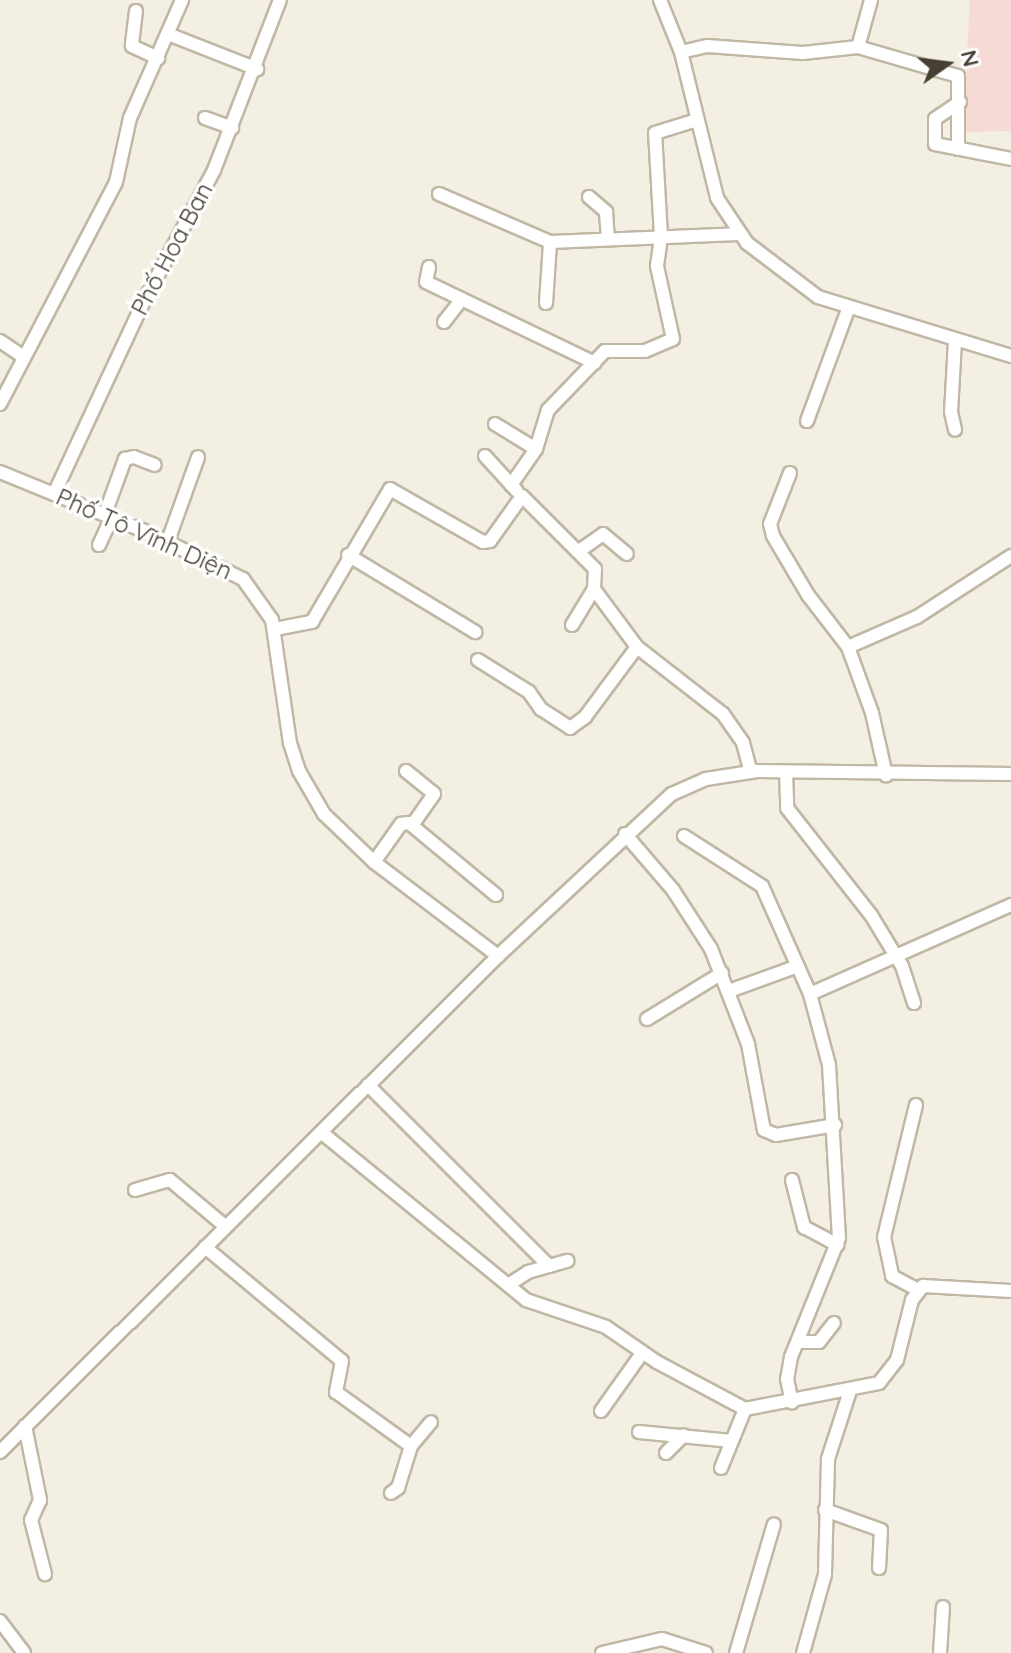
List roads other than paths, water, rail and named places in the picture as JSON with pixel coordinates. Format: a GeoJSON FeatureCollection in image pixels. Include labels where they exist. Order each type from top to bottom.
{"type":"FeatureCollection","features":[{"type":"Feature","properties":{"kind":"street"},"geometry":{"type":"LineString","coordinates":[[0,404],[116,182],[130,118],[182,0]]}},
{"type":"Feature","properties":{"kind":"street","name":"Phố Hoa Ban"},"geometry":{"type":"LineString","coordinates":[[54,494],[232,128],[257,69],[280,0]]}},
{"type":"Feature","properties":{"kind":"street"},"geometry":{"type":"LineString","coordinates":[[660,0],[681,52],[710,178],[726,216],[738,234],[804,289],[849,307],[1011,356]]}},
{"type":"Feature","properties":{"kind":"street"},"geometry":{"type":"LineString","coordinates":[[858,47],[871,0]]}},
{"type":"Feature","properties":{"kind":"street"},"geometry":{"type":"LineString","coordinates":[[136,11],[132,46],[158,58]]}},
{"type":"Feature","properties":{"kind":"street"},"geometry":{"type":"LineString","coordinates":[[168,34],[257,69]]}},
{"type":"Feature","properties":{"kind":"street"},"geometry":{"type":"LineString","coordinates":[[681,52],[707,46],[803,53],[858,47],[958,76],[958,149]]}},
{"type":"Feature","properties":{"kind":"street"},"geometry":{"type":"LineString","coordinates":[[960,102],[934,121],[935,144],[1011,159]]}},
{"type":"Feature","properties":{"kind":"street"},"geometry":{"type":"LineString","coordinates":[[205,118],[232,128]]}},
{"type":"Feature","properties":{"kind":"street"},"geometry":{"type":"LineString","coordinates":[[511,485],[536,449],[548,410],[609,349],[645,351],[673,339],[657,266],[661,236],[655,133],[697,120]]}},
{"type":"Feature","properties":{"kind":"street"},"geometry":{"type":"LineString","coordinates":[[439,194],[550,242],[738,234]]}},
{"type":"Feature","properties":{"kind":"street"},"geometry":{"type":"LineString","coordinates":[[589,197],[606,212],[608,239]]}},
{"type":"Feature","properties":{"kind":"street"},"geometry":{"type":"LineString","coordinates":[[707,233],[726,216]]}},
{"type":"Feature","properties":{"kind":"street"},"geometry":{"type":"LineString","coordinates":[[546,303],[550,242]]}},
{"type":"Feature","properties":{"kind":"street"},"geometry":{"type":"LineString","coordinates":[[429,267],[426,282],[595,363]]}},
{"type":"Feature","properties":{"kind":"street"},"geometry":{"type":"LineString","coordinates":[[444,322],[462,299]]}},
{"type":"Feature","properties":{"kind":"street"},"geometry":{"type":"LineString","coordinates":[[807,421],[849,307]]}},
{"type":"Feature","properties":{"kind":"street"},"geometry":{"type":"LineString","coordinates":[[0,341],[24,357]]}},
{"type":"Feature","properties":{"kind":"street"},"geometry":{"type":"LineString","coordinates":[[955,341],[951,412],[955,430]]}},
{"type":"Feature","properties":{"kind":"street"},"geometry":{"type":"LineString","coordinates":[[495,424],[536,449]]}},
{"type":"Feature","properties":{"kind":"street"},"geometry":{"type":"LineString","coordinates":[[99,545],[125,459],[130,456],[155,465]]}},
{"type":"Feature","properties":{"kind":"street"},"geometry":{"type":"LineString","coordinates":[[485,456],[595,569],[594,589],[572,625]]}},
{"type":"Feature","properties":{"kind":"street"},"geometry":{"type":"LineString","coordinates":[[168,541],[198,457]]}},
{"type":"Feature","properties":{"kind":"street","name":"Phố Tô Vĩnh Diện"},"geometry":{"type":"LineString","coordinates":[[0,472],[168,541],[243,579],[261,597],[275,629],[285,718],[299,771],[324,814],[374,862],[498,956]]}},
{"type":"Feature","properties":{"kind":"street"},"geometry":{"type":"LineString","coordinates":[[790,473],[770,524],[773,536],[808,595],[848,647],[872,713],[886,775]]}},
{"type":"Feature","properties":{"kind":"street"},"geometry":{"type":"LineString","coordinates":[[275,629],[312,622],[348,555],[390,489],[483,542],[490,541],[522,496]]}},
{"type":"Feature","properties":{"kind":"street"},"geometry":{"type":"LineString","coordinates":[[579,551],[603,534],[627,554]]}},
{"type":"Feature","properties":{"kind":"street"},"geometry":{"type":"LineString","coordinates":[[348,555],[475,632]]}},
{"type":"Feature","properties":{"kind":"street"},"geometry":{"type":"LineString","coordinates":[[848,647],[917,617],[1011,556]]}},
{"type":"Feature","properties":{"kind":"street"},"geometry":{"type":"LineString","coordinates":[[594,589],[637,647],[723,714],[743,743],[751,772]]}},
{"type":"Feature","properties":{"kind":"street"},"geometry":{"type":"LineString","coordinates":[[478,660],[529,692],[541,709],[570,728],[585,717],[637,647]]}},
{"type":"Feature","properties":{"kind":"street"},"geometry":{"type":"LineString","coordinates":[[406,771],[434,794],[412,825]]}},
{"type":"Feature","properties":{"kind":"street"},"geometry":{"type":"LineString","coordinates":[[0,1451],[498,956],[625,834],[688,786],[751,772],[1011,774]]}},
{"type":"Feature","properties":{"kind":"street"},"geometry":{"type":"LineString","coordinates":[[786,772],[785,796],[794,818],[855,893],[898,957],[914,1003]]}},
{"type":"Feature","properties":{"kind":"street"},"geometry":{"type":"LineString","coordinates":[[374,862],[401,824],[412,825],[496,895]]}},
{"type":"Feature","properties":{"kind":"street"},"geometry":{"type":"LineString","coordinates":[[625,834],[689,912],[722,973],[753,1062],[764,1130],[776,1135],[835,1125]]}},
{"type":"Feature","properties":{"kind":"street"},"geometry":{"type":"LineString","coordinates":[[684,836],[748,872],[762,886],[810,994],[829,1065],[835,1125],[838,1245],[788,1369],[792,1402]]}},
{"type":"Feature","properties":{"kind":"street"},"geometry":{"type":"LineString","coordinates":[[810,994],[1011,905]]}},
{"type":"Feature","properties":{"kind":"street"},"geometry":{"type":"LineString","coordinates":[[729,991],[798,966]]}},
{"type":"Feature","properties":{"kind":"street"},"geometry":{"type":"LineString","coordinates":[[647,1019],[722,973]]}},
{"type":"Feature","properties":{"kind":"street"},"geometry":{"type":"LineString","coordinates":[[368,1085],[549,1266]]}},
{"type":"Feature","properties":{"kind":"street"},"geometry":{"type":"LineString","coordinates":[[916,1105],[884,1237],[892,1276],[916,1289],[948,1285],[1011,1291]]}},
{"type":"Feature","properties":{"kind":"street"},"geometry":{"type":"LineString","coordinates":[[321,1132],[536,1306],[606,1327],[643,1352],[745,1409],[879,1383],[892,1371],[916,1289]]}},
{"type":"Feature","properties":{"kind":"street"},"geometry":{"type":"LineString","coordinates":[[135,1190],[170,1180],[226,1227]]}},
{"type":"Feature","properties":{"kind":"street"},"geometry":{"type":"LineString","coordinates":[[792,1180],[804,1227],[838,1245]]}},
{"type":"Feature","properties":{"kind":"street"},"geometry":{"type":"LineString","coordinates":[[205,1247],[342,1361],[336,1392],[411,1446]]}},
{"type":"Feature","properties":{"kind":"street"},"geometry":{"type":"LineString","coordinates":[[508,1285],[567,1261]]}},
{"type":"Feature","properties":{"kind":"street"},"geometry":{"type":"LineString","coordinates":[[798,1342],[819,1342],[834,1323]]}},
{"type":"Feature","properties":{"kind":"street"},"geometry":{"type":"LineString","coordinates":[[601,1411],[643,1352]]}},
{"type":"Feature","properties":{"kind":"street"},"geometry":{"type":"LineString","coordinates":[[803,1653],[825,1574],[828,1459],[850,1391]]}},
{"type":"Feature","properties":{"kind":"street"},"geometry":{"type":"LineString","coordinates":[[721,1468],[745,1409]]}},
{"type":"Feature","properties":{"kind":"street"},"geometry":{"type":"LineString","coordinates":[[391,1493],[398,1488],[411,1446],[431,1422]]}},
{"type":"Feature","properties":{"kind":"street"},"geometry":{"type":"LineString","coordinates":[[25,1426],[40,1500],[31,1527],[45,1574]]}},
{"type":"Feature","properties":{"kind":"street"},"geometry":{"type":"LineString","coordinates":[[639,1432],[732,1441]]}},
{"type":"Feature","properties":{"kind":"street"},"geometry":{"type":"LineString","coordinates":[[666,1453],[684,1435]]}},
{"type":"Feature","properties":{"kind":"street"},"geometry":{"type":"LineString","coordinates":[[825,1510],[881,1530],[879,1568]]}},
{"type":"Feature","properties":{"kind":"street"},"geometry":{"type":"LineString","coordinates":[[736,1653],[774,1524]]}},
{"type":"Feature","properties":{"kind":"street"},"geometry":{"type":"LineString","coordinates":[[940,1653],[943,1607]]}},
{"type":"Feature","properties":{"kind":"street"},"geometry":{"type":"LineString","coordinates":[[0,1621],[24,1653]]}},
{"type":"Feature","properties":{"kind":"street"},"geometry":{"type":"LineString","coordinates":[[602,1653],[662,1639],[706,1653]]}}]}
